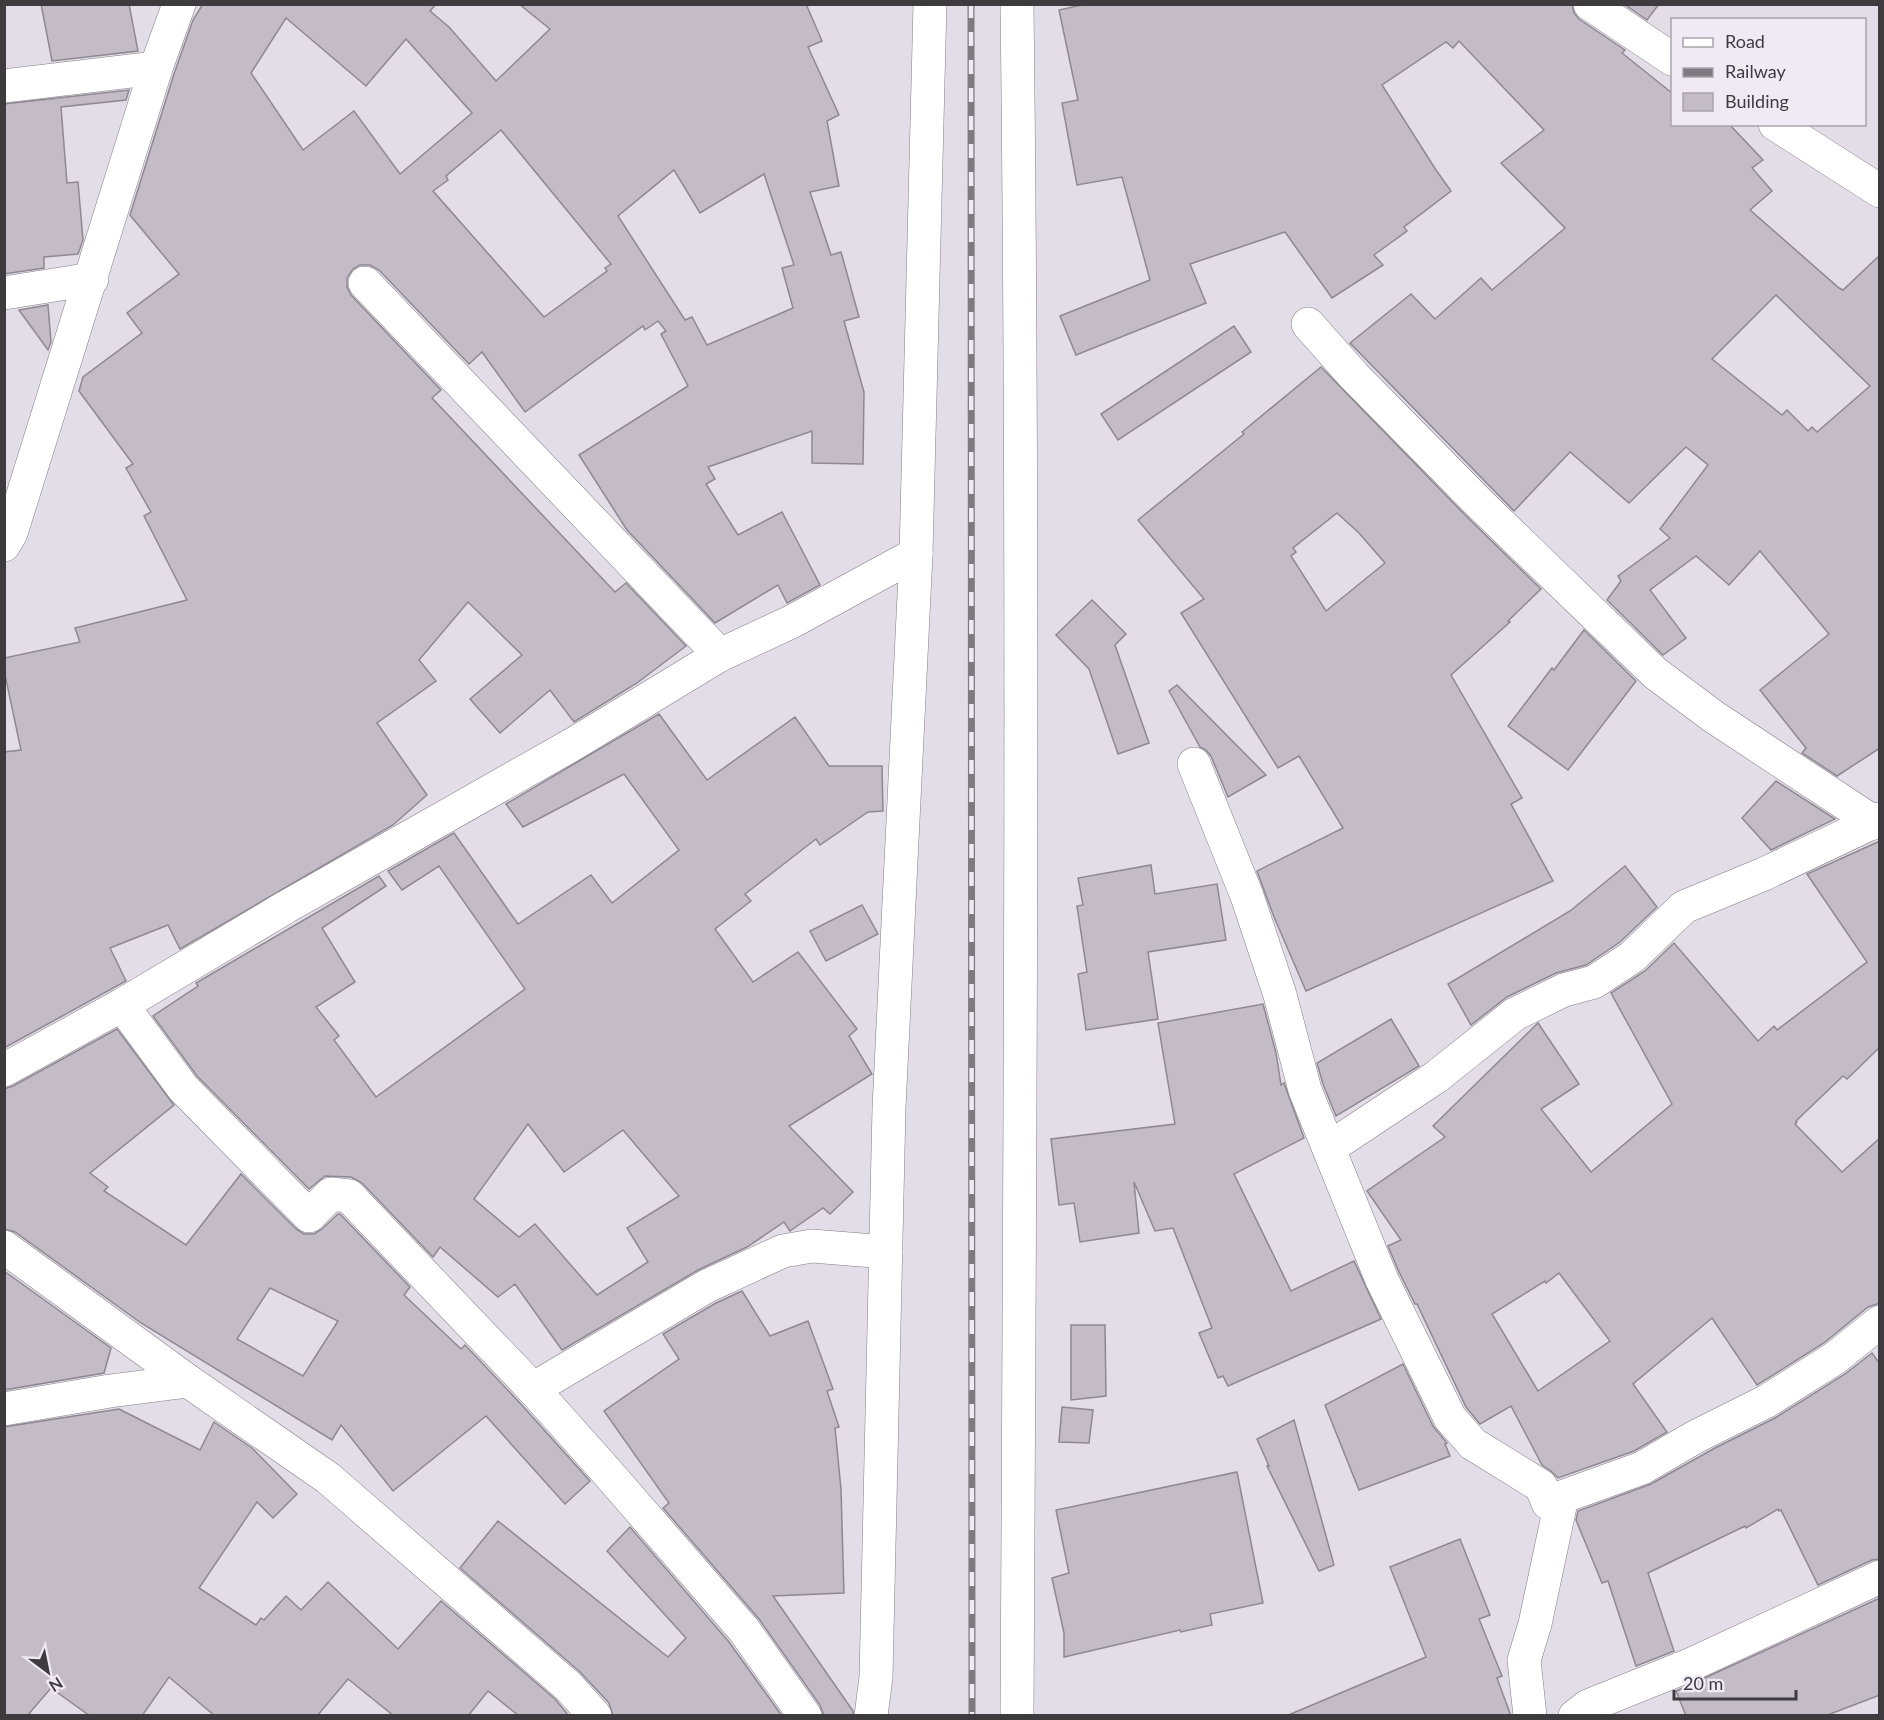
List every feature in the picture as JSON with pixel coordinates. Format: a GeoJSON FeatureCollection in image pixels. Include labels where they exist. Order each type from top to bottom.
{"type":"FeatureCollection","features":[{"type":"Feature","properties":{"kind":"street"},"geometry":{"type":"LineString","coordinates":[[4,545],[11,533],[156,68],[179,4]]}},
{"type":"Feature","properties":{"kind":"street"},"geometry":{"type":"LineString","coordinates":[[871,1716],[876,1677],[889,1108],[916,554],[930,4]]}},
{"type":"Feature","properties":{"kind":"street"},"geometry":{"type":"LineString","coordinates":[[1017,4],[1021,649],[1017,1716]]}},
{"type":"Feature","properties":{"kind":"street"},"geometry":{"type":"LineString","coordinates":[[1590,4],[1671,58]]}},
{"type":"Feature","properties":{"kind":"street"},"geometry":{"type":"LineString","coordinates":[[4,86],[156,68]]}},
{"type":"Feature","properties":{"kind":"street"},"geometry":{"type":"LineString","coordinates":[[1778,126],[1880,191]]}},
{"type":"Feature","properties":{"kind":"street"},"geometry":{"type":"LineString","coordinates":[[4,293],[92,279]]}},
{"type":"Feature","properties":{"kind":"street"},"geometry":{"type":"LineString","coordinates":[[365,283],[720,655]]}},
{"type":"Feature","properties":{"kind":"street"},"geometry":{"type":"LineString","coordinates":[[1308,324],[1354,376],[1481,505],[1655,673],[1714,717],[1877,821]]}},
{"type":"Feature","properties":{"kind":"street"},"geometry":{"type":"LineString","coordinates":[[4,1070],[122,1005],[286,907],[575,743],[720,655],[791,622],[916,554]]}},
{"type":"Feature","properties":{"kind":"street"},"geometry":{"type":"LineString","coordinates":[[1194,764],[1247,896],[1280,995],[1305,1090],[1382,1280],[1450,1418],[1473,1444],[1541,1486],[1548,1503],[1642,1468],[1695,1437],[1767,1401],[1836,1358],[1880,1322]]}},
{"type":"Feature","properties":{"kind":"street"},"geometry":{"type":"LineString","coordinates":[[1329,1149],[1436,1077],[1515,1014],[1564,990],[1594,982],[1632,957],[1683,907],[1764,874],[1877,821]]}},
{"type":"Feature","properties":{"kind":"street"},"geometry":{"type":"LineString","coordinates":[[122,1005],[183,1088],[309,1216],[331,1194],[350,1196],[533,1389],[744,1629],[805,1716]]}},
{"type":"Feature","properties":{"kind":"street"},"geometry":{"type":"LineString","coordinates":[[533,1389],[707,1286],[783,1251],[812,1246],[886,1252]]}},
{"type":"Feature","properties":{"kind":"street"},"geometry":{"type":"LineString","coordinates":[[4,1247],[188,1382],[328,1478],[568,1686],[595,1716]]}},
{"type":"Feature","properties":{"kind":"street"},"geometry":{"type":"LineString","coordinates":[[4,1409],[110,1391],[188,1382]]}},
{"type":"Feature","properties":{"kind":"street"},"geometry":{"type":"LineString","coordinates":[[1530,1716],[1524,1660],[1535,1624],[1562,1497]]}},
{"type":"Feature","properties":{"kind":"street"},"geometry":{"type":"LineString","coordinates":[[1575,1716],[1587,1706],[1692,1664],[1880,1577]]}},
{"type":"Feature","properties":{"kind":"building"},"geometry":{"type":"Polygon","coordinates":[[[41,4],[129,4],[138,51],[52,61],[41,4]]]}},
{"type":"Feature","properties":{"kind":"building"},"geometry":{"type":"Polygon","coordinates":[[[203,4],[436,4],[430,11],[449,27],[496,81],[550,29],[519,4],[806,4],[822,41],[808,47],[839,115],[827,121],[839,186],[810,192],[831,255],[841,252],[859,317],[844,321],[864,392],[863,464],[812,463],[812,431],[708,467],[715,479],[706,484],[738,535],[782,512],[820,585],[787,603],[778,585],[715,623],[627,530],[579,455],[688,386],[661,334],[666,331],[658,321],[645,330],[643,326],[525,412],[482,352],[469,364],[379,270],[370,265],[360,265],[353,269],[347,278],[347,287],[351,295],[441,390],[432,398],[615,592],[626,583],[686,646],[637,683],[574,722],[550,690],[500,733],[470,699],[522,655],[468,602],[419,660],[436,681],[377,723],[427,795],[393,825],[180,949],[168,925],[110,948],[126,981],[4,1048],[4,752],[21,750],[4,670],[4,658],[80,642],[75,628],[187,600],[144,516],[151,512],[126,468],[133,464],[79,391],[83,377],[142,333],[127,313],[179,274],[130,215],[193,20],[203,4]],[[286,18],[251,73],[303,150],[354,111],[400,174],[472,113],[406,39],[366,86],[286,18]],[[501,130],[446,176],[448,180],[433,191],[544,317],[607,271],[605,268],[611,264],[501,130]],[[674,170],[618,216],[685,320],[692,317],[707,345],[793,308],[782,268],[794,265],[764,174],[700,213],[674,170]]]}},
{"type":"Feature","properties":{"kind":"building"},"geometry":{"type":"Polygon","coordinates":[[[1086,4],[1572,4],[1574,13],[1579,19],[1625,50],[1622,53],[1671,92],[1671,126],[1731,126],[1763,160],[1752,168],[1772,191],[1750,210],[1839,288],[1843,290],[1880,255],[1880,748],[1837,776],[1802,753],[1806,748],[1760,690],[1829,634],[1760,551],[1729,585],[1696,556],[1650,590],[1686,638],[1663,655],[1607,600],[1621,581],[1618,576],[1670,538],[1660,529],[1708,465],[1686,447],[1629,503],[1570,452],[1514,511],[1350,343],[1411,294],[1435,319],[1481,278],[1492,290],[1565,228],[1501,163],[1544,130],[1459,41],[1453,48],[1446,42],[1382,85],[1451,191],[1404,227],[1407,231],[1374,255],[1383,265],[1332,298],[1285,232],[1190,264],[1206,303],[1076,355],[1060,316],[1150,280],[1122,177],[1077,185],[1062,103],[1078,100],[1059,10],[1086,4]],[[1776,295],[1712,359],[1782,415],[1787,410],[1808,431],[1812,427],[1817,432],[1870,386],[1776,295]]]}},
{"type":"Feature","properties":{"kind":"building"},"geometry":{"type":"Polygon","coordinates":[[[1624,4],[1659,4],[1647,20],[1624,4]]]}},
{"type":"Feature","properties":{"kind":"building"},"geometry":{"type":"Polygon","coordinates":[[[129,90],[126,100],[61,107],[67,183],[78,182],[83,240],[78,254],[44,257],[44,268],[4,274],[4,104],[129,90]]]}},
{"type":"Feature","properties":{"kind":"building"},"geometry":{"type":"Polygon","coordinates":[[[48,305],[51,342],[48,350],[19,310],[48,305]]]}},
{"type":"Feature","properties":{"kind":"building"},"geometry":{"type":"Polygon","coordinates":[[[1234,326],[1251,352],[1118,440],[1101,414],[1234,326]]]}},
{"type":"Feature","properties":{"kind":"building"},"geometry":{"type":"Polygon","coordinates":[[[1321,367],[1468,518],[1541,589],[1508,621],[1510,622],[1451,675],[1522,798],[1511,804],[1553,881],[1306,991],[1257,871],[1343,828],[1299,756],[1278,768],[1181,613],[1204,599],[1138,520],[1244,434],[1242,432],[1321,367]],[[1337,513],[1293,548],[1296,552],[1291,556],[1326,611],[1385,563],[1359,533],[1337,513]]]}},
{"type":"Feature","properties":{"kind":"building"},"geometry":{"type":"Polygon","coordinates":[[[1092,600],[1126,634],[1115,645],[1149,743],[1118,754],[1089,669],[1056,635],[1092,600]]]}},
{"type":"Feature","properties":{"kind":"building"},"geometry":{"type":"Polygon","coordinates":[[[1584,630],[1636,681],[1568,770],[1508,726],[1584,630]]]}},
{"type":"Feature","properties":{"kind":"building"},"geometry":{"type":"Polygon","coordinates":[[[1177,685],[1266,775],[1228,797],[1211,756],[1200,747],[1169,691],[1177,685]]]}},
{"type":"Feature","properties":{"kind":"building"},"geometry":{"type":"Polygon","coordinates":[[[659,714],[707,780],[795,717],[829,766],[882,766],[883,811],[868,812],[820,845],[816,839],[745,894],[751,901],[715,929],[753,982],[798,952],[857,1029],[849,1036],[872,1074],[789,1126],[853,1192],[830,1214],[823,1208],[790,1231],[784,1222],[747,1247],[698,1270],[562,1350],[515,1284],[498,1297],[440,1247],[433,1257],[362,1183],[351,1177],[325,1176],[309,1189],[197,1076],[153,1016],[198,986],[196,983],[379,876],[386,886],[322,928],[355,982],[316,1007],[339,1036],[334,1040],[376,1097],[525,989],[439,866],[402,890],[388,871],[454,833],[518,924],[591,875],[612,903],[679,850],[624,774],[523,827],[506,804],[659,714]],[[528,1124],[474,1199],[519,1237],[535,1224],[597,1295],[648,1262],[627,1228],[679,1196],[623,1130],[564,1172],[528,1124]]]}},
{"type":"Feature","properties":{"kind":"building"},"geometry":{"type":"Polygon","coordinates":[[[1776,781],[1835,819],[1771,850],[1742,818],[1776,781]]]}},
{"type":"Feature","properties":{"kind":"building"},"geometry":{"type":"Polygon","coordinates":[[[1880,841],[1880,1047],[1847,1079],[1843,1076],[1795,1124],[1842,1172],[1880,1138],[1880,1303],[1868,1307],[1824,1343],[1757,1385],[1712,1318],[1633,1384],[1667,1432],[1634,1451],[1558,1478],[1542,1465],[1511,1406],[1480,1424],[1466,1407],[1388,1246],[1401,1240],[1367,1191],[1445,1137],[1433,1126],[1538,1023],[1579,1084],[1541,1109],[1591,1172],[1672,1104],[1611,993],[1645,971],[1674,943],[1758,1041],[1774,1026],[1777,1030],[1867,962],[1807,874],[1880,841]],[[1559,1273],[1492,1314],[1538,1391],[1610,1341],[1559,1273]]]}},
{"type":"Feature","properties":{"kind":"building"},"geometry":{"type":"Polygon","coordinates":[[[1151,865],[1155,894],[1217,884],[1226,940],[1148,952],[1158,1019],[1086,1030],[1078,974],[1087,972],[1077,906],[1083,905],[1078,878],[1151,865]]]}},
{"type":"Feature","properties":{"kind":"building"},"geometry":{"type":"Polygon","coordinates":[[[1625,866],[1657,907],[1620,942],[1586,965],[1556,973],[1507,997],[1471,1025],[1448,984],[1570,911],[1625,866]]]}},
{"type":"Feature","properties":{"kind":"building"},"geometry":{"type":"Polygon","coordinates":[[[862,905],[878,934],[826,961],[810,931],[862,905]]]}},
{"type":"Feature","properties":{"kind":"building"},"geometry":{"type":"Polygon","coordinates":[[[1263,1004],[1276,1053],[1281,1085],[1284,1083],[1304,1138],[1234,1174],[1291,1291],[1354,1261],[1381,1319],[1228,1386],[1223,1376],[1218,1378],[1199,1333],[1212,1328],[1173,1228],[1155,1231],[1134,1182],[1139,1233],[1080,1242],[1074,1203],[1059,1205],[1051,1139],[1175,1124],[1158,1023],[1263,1004]]]}},
{"type":"Feature","properties":{"kind":"building"},"geometry":{"type":"Polygon","coordinates":[[[1391,1019],[1419,1066],[1336,1116],[1317,1063],[1391,1019]]]}},
{"type":"Feature","properties":{"kind":"building"},"geometry":{"type":"Polygon","coordinates":[[[117,1029],[174,1105],[90,1173],[108,1187],[104,1191],[186,1245],[241,1174],[296,1229],[304,1234],[314,1234],[340,1214],[410,1287],[404,1295],[461,1349],[465,1345],[590,1481],[565,1504],[486,1416],[393,1491],[341,1425],[332,1440],[141,1323],[15,1232],[4,1229],[4,1089],[117,1029]],[[270,1288],[237,1339],[303,1376],[338,1321],[270,1288]]]}},
{"type":"Feature","properties":{"kind":"building"},"geometry":{"type":"Polygon","coordinates":[[[4,1271],[111,1348],[104,1373],[4,1390],[4,1271]]]}},
{"type":"Feature","properties":{"kind":"building"},"geometry":{"type":"Polygon","coordinates":[[[742,1291],[770,1336],[808,1321],[833,1389],[827,1391],[839,1427],[835,1428],[841,1489],[844,1593],[773,1596],[853,1711],[853,1716],[824,1716],[820,1705],[759,1619],[663,1508],[669,1503],[604,1411],[679,1359],[663,1334],[716,1303],[742,1291]]]}},
{"type":"Feature","properties":{"kind":"building"},"geometry":{"type":"Polygon","coordinates":[[[1071,1325],[1105,1325],[1106,1396],[1071,1400],[1071,1325]]]}},
{"type":"Feature","properties":{"kind":"building"},"geometry":{"type":"Polygon","coordinates":[[[1872,1353],[1880,1364],[1880,1559],[1872,1560],[1818,1585],[1781,1510],[1778,1509],[1746,1528],[1745,1526],[1648,1573],[1674,1651],[1636,1666],[1608,1581],[1602,1583],[1576,1520],[1578,1511],[1651,1484],[1775,1418],[1845,1374],[1872,1353]]]}},
{"type":"Feature","properties":{"kind":"building"},"geometry":{"type":"Polygon","coordinates":[[[1403,1364],[1433,1426],[1447,1443],[1445,1444],[1450,1456],[1359,1490],[1325,1405],[1403,1364]]]}},
{"type":"Feature","properties":{"kind":"building"},"geometry":{"type":"Polygon","coordinates":[[[1062,1407],[1093,1410],[1089,1443],[1059,1442],[1062,1407]]]}},
{"type":"Feature","properties":{"kind":"building"},"geometry":{"type":"Polygon","coordinates":[[[119,1409],[200,1450],[214,1422],[252,1448],[297,1494],[273,1518],[257,1502],[199,1588],[256,1625],[261,1618],[264,1620],[286,1596],[301,1610],[328,1582],[398,1649],[441,1601],[555,1699],[569,1716],[519,1716],[488,1691],[468,1716],[394,1716],[348,1679],[317,1716],[215,1716],[169,1677],[142,1716],[90,1716],[51,1688],[27,1716],[4,1716],[4,1427],[119,1409]]]}},
{"type":"Feature","properties":{"kind":"building"},"geometry":{"type":"Polygon","coordinates":[[[1294,1420],[1334,1565],[1319,1571],[1267,1466],[1269,1466],[1257,1439],[1294,1420]]]}},
{"type":"Feature","properties":{"kind":"building"},"geometry":{"type":"Polygon","coordinates":[[[1237,1472],[1263,1603],[1210,1614],[1212,1625],[1181,1632],[1180,1630],[1064,1657],[1064,1633],[1052,1578],[1069,1573],[1056,1510],[1237,1472]]]}},
{"type":"Feature","properties":{"kind":"building"},"geometry":{"type":"Polygon","coordinates":[[[498,1521],[668,1657],[686,1638],[607,1551],[630,1527],[729,1642],[782,1716],[613,1716],[609,1703],[580,1672],[460,1568],[498,1521]]]}},
{"type":"Feature","properties":{"kind":"building"},"geometry":{"type":"Polygon","coordinates":[[[1460,1539],[1490,1615],[1479,1619],[1502,1676],[1497,1678],[1511,1716],[1286,1716],[1426,1657],[1390,1567],[1460,1539]]]}},
{"type":"Feature","properties":{"kind":"building"},"geometry":{"type":"Polygon","coordinates":[[[1880,1598],[1880,1695],[1825,1716],[1686,1716],[1676,1691],[1880,1598]]]}},
{"type":"Feature","properties":{"kind":"railway"},"geometry":{"type":"LineString","coordinates":[[971,4],[972,1716]]}}]}
